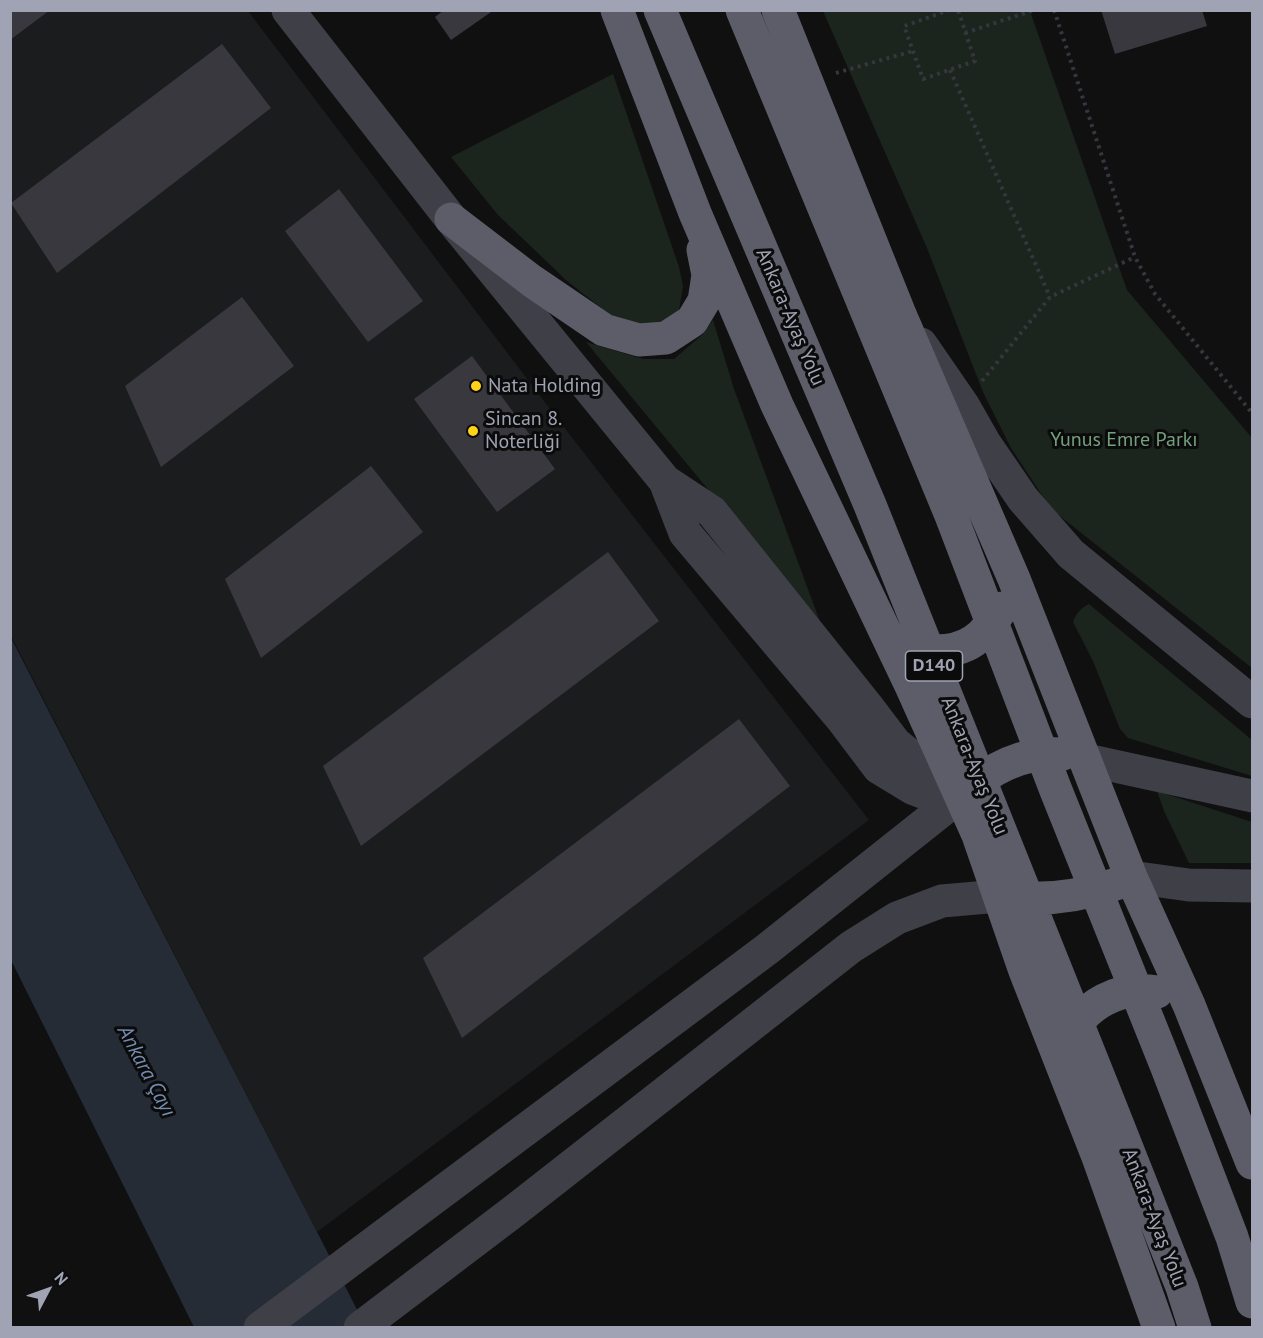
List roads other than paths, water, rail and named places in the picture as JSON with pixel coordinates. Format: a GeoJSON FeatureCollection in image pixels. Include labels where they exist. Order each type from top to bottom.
{"type":"FeatureCollection","features":[{"type":"Feature","properties":{"kind":"highway"},"geometry":{"type":"LineString","coordinates":[[618,10],[695,213],[777,405],[873,606],[978,835],[1025,971],[1098,1157],[1159,1328]]}},
{"type":"Feature","properties":{"kind":"highway","name":"Ankara-Ayaş Yolu"},"geometry":{"type":"LineString","coordinates":[[660,10],[870,505],[1182,1287],[1195,1328]]}},
{"type":"Feature","properties":{"kind":"highway"},"geometry":{"type":"LineString","coordinates":[[742,10],[952,518],[1055,788],[1232,1238],[1252,1302]]}},
{"type":"Feature","properties":{"kind":"highway"},"geometry":{"type":"LineString","coordinates":[[778,10],[899,312],[998,542],[1087,760],[1131,877],[1189,1005],[1252,1164]]}},
{"type":"Feature","properties":{"kind":"highway"},"geometry":{"type":"LineString","coordinates":[[451,219],[532,281],[604,330],[639,340],[666,338],[692,321],[704,301],[708,275],[695,213]]}},
{"type":"Feature","properties":{"kind":"highway"},"geometry":{"type":"LineString","coordinates":[[873,606],[899,639],[915,650],[950,652],[967,646],[981,637],[1002,609],[1005,574],[998,542]]}},
{"type":"Feature","properties":{"kind":"highway"},"geometry":{"type":"LineString","coordinates":[[960,796],[991,772],[1020,758],[1060,754],[1087,760]]}},
{"type":"Feature","properties":{"kind":"highway"},"geometry":{"type":"LineString","coordinates":[[999,896],[1037,898],[1068,896],[1098,890],[1131,877]]}},
{"type":"Feature","properties":{"kind":"highway"},"geometry":{"type":"LineString","coordinates":[[1062,1067],[1071,1031],[1078,1021],[1103,1000],[1118,993],[1143,989],[1167,993],[1189,1005]]}},
{"type":"Feature","properties":{"kind":"street"},"geometry":{"type":"LineString","coordinates":[[288,10],[451,219],[665,481],[685,533],[842,719],[879,768],[912,788],[933,796],[960,796]]}},
{"type":"Feature","properties":{"kind":"street"},"geometry":{"type":"LineString","coordinates":[[899,312],[963,405],[984,442],[1023,499],[1071,554],[1252,702]]}},
{"type":"Feature","properties":{"kind":"street"},"geometry":{"type":"LineString","coordinates":[[1087,760],[1252,796]]}},
{"type":"Feature","properties":{"kind":"street"},"geometry":{"type":"LineString","coordinates":[[260,1328],[756,957],[960,796]]}},
{"type":"Feature","properties":{"kind":"street"},"geometry":{"type":"LineString","coordinates":[[1131,877],[1189,885],[1252,886]]}},
{"type":"Feature","properties":{"kind":"street"},"geometry":{"type":"LineString","coordinates":[[369,1321],[514,1211],[851,947],[897,918],[942,901],[999,896]]}},
{"type":"Feature","properties":{"kind":"water","name":"Ankara Çayı"},"geometry":{"type":"Polygon","coordinates":[[[10,636],[366,1327],[194,1327],[11,960],[10,636]]]}},
{"type":"Feature","properties":{"kind":"place","name":"Nata Holding"},"geometry":{"type":"Point","coordinates":[476,386]}},
{"type":"Feature","properties":{"kind":"place","name":"Sincan 8. Noterliği"},"geometry":{"type":"Point","coordinates":[473,431]}},
{"type":"Feature","properties":{"kind":"park label","name":"Yunus Emre Parkı"},"geometry":{"type":"Point","coordinates":[1124,440]}}]}
